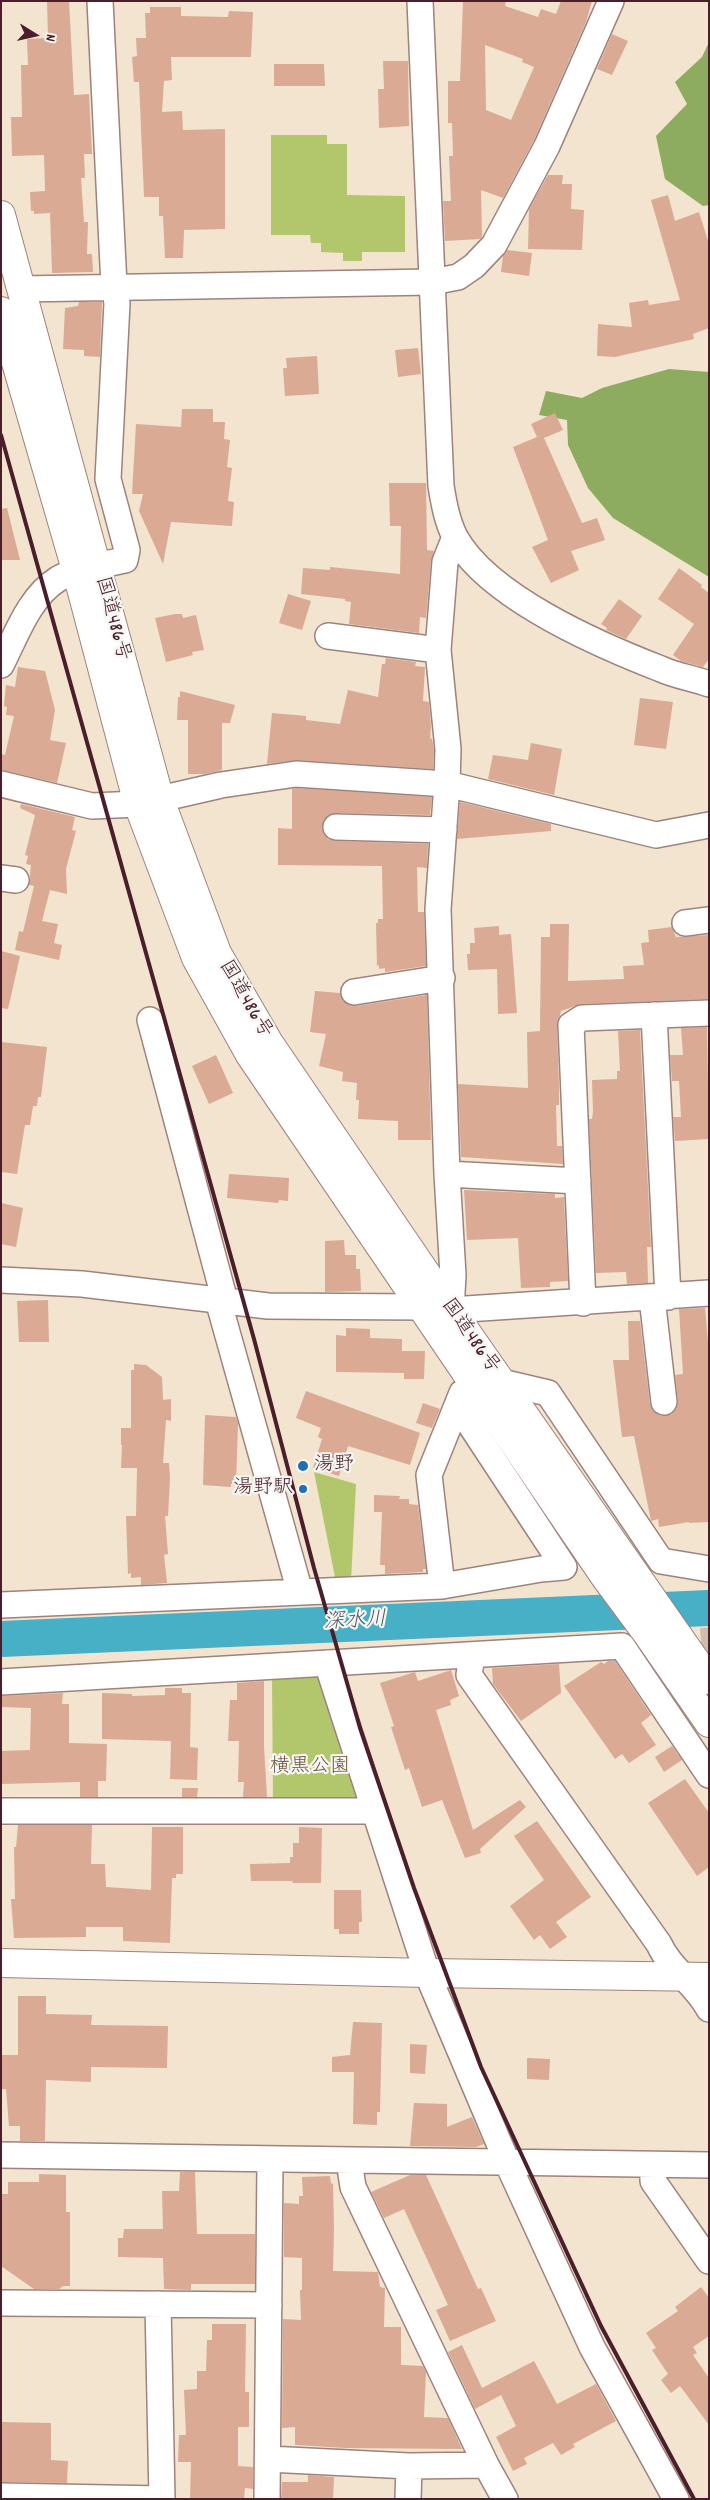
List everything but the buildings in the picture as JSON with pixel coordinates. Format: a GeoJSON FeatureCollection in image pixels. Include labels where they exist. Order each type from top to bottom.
{"type":"FeatureCollection","features":[{"type":"Feature","properties":{"kind":"main road","name":"国道486号"},"geometry":{"type":"LineString","coordinates":[[1,215],[21,289],[87,570],[149,802],[196,958],[250,1055],[605,1577],[709,1723]]}},
{"type":"Feature","properties":{"kind":"main road","name":"国道486号"},"geometry":{"type":"LineString","coordinates":[[1,311],[87,570]]}},
{"type":"Feature","properties":{"kind":"main road","name":"国道486号"},"geometry":{"type":"LineString","coordinates":[[149,802],[217,953],[269,1043],[450,1310],[709,1680]]}},
{"type":"Feature","properties":{"kind":"main road"},"geometry":{"type":"LineString","coordinates":[[1,1963],[427,1973],[696,1976]]}},
{"type":"Feature","properties":{"kind":"street"},"geometry":{"type":"LineString","coordinates":[[1,665],[35,600],[58,579],[125,560],[128,550],[108,479],[117,303],[114,286],[100,1]]}},
{"type":"Feature","properties":{"kind":"street"},"geometry":{"type":"LineString","coordinates":[[420,1],[441,486],[446,514],[456,537],[472,561],[504,589],[552,620],[662,670],[709,684]]}},
{"type":"Feature","properties":{"kind":"street"},"geometry":{"type":"LineString","coordinates":[[21,289],[432,282],[458,276],[474,266],[494,245],[547,146],[611,1]]}},
{"type":"Feature","properties":{"kind":"street"},"geometry":{"type":"LineString","coordinates":[[450,1310],[453,1275],[447,1174],[442,978],[438,908],[448,784],[448,749],[438,650],[445,562],[456,537]]}},
{"type":"Feature","properties":{"kind":"street"},"geometry":{"type":"LineString","coordinates":[[328,636],[438,650]]}},
{"type":"Feature","properties":{"kind":"street"},"geometry":{"type":"LineString","coordinates":[[1,784],[92,806],[149,802],[221,785],[296,774],[448,784],[656,835],[709,825]]}},
{"type":"Feature","properties":{"kind":"street"},"geometry":{"type":"LineString","coordinates":[[336,827],[444,830]]}},
{"type":"Feature","properties":{"kind":"street"},"geometry":{"type":"LineString","coordinates":[[684,923],[709,920]]}},
{"type":"Feature","properties":{"kind":"street"},"geometry":{"type":"LineString","coordinates":[[354,992],[442,978]]}},
{"type":"Feature","properties":{"kind":"street"},"geometry":{"type":"LineString","coordinates":[[583,1303],[571,1025],[582,1018],[709,1012]]}},
{"type":"Feature","properties":{"kind":"street"},"geometry":{"type":"LineString","coordinates":[[654,1015],[664,1402]]}},
{"type":"Feature","properties":{"kind":"street"},"geometry":{"type":"LineString","coordinates":[[150,1020],[300,1592]]}},
{"type":"Feature","properties":{"kind":"street"},"geometry":{"type":"LineString","coordinates":[[447,1174],[578,1181]]}},
{"type":"Feature","properties":{"kind":"street"},"geometry":{"type":"LineString","coordinates":[[1,1280],[82,1284],[268,1306],[421,1307],[450,1310],[583,1303],[709,1293]]}},
{"type":"Feature","properties":{"kind":"street"},"geometry":{"type":"LineString","coordinates":[[442,1586],[429,1475],[458,1406],[467,1374]]}},
{"type":"Feature","properties":{"kind":"street"},"geometry":{"type":"LineString","coordinates":[[501,1382],[548,1393],[661,1561],[709,1569]]}},
{"type":"Feature","properties":{"kind":"street"},"geometry":{"type":"LineString","coordinates":[[1,1605],[442,1586],[541,1569],[564,1567],[458,1406]]}},
{"type":"Feature","properties":{"kind":"street"},"geometry":{"type":"LineString","coordinates":[[1,1682],[622,1646],[709,1775]]}},
{"type":"Feature","properties":{"kind":"street"},"geometry":{"type":"LineString","coordinates":[[472,1656],[469,1675],[653,1935],[664,1956],[696,1976],[702,1996],[709,2009]]}},
{"type":"Feature","properties":{"kind":"street"},"geometry":{"type":"LineString","coordinates":[[327,1663],[427,1973],[507,2162],[592,2347],[676,2499]]}},
{"type":"Feature","properties":{"kind":"street"},"geometry":{"type":"LineString","coordinates":[[1,1811],[374,1811]]}},
{"type":"Feature","properties":{"kind":"street"},"geometry":{"type":"LineString","coordinates":[[1,2155],[709,2165]]}},
{"type":"Feature","properties":{"kind":"street"},"geometry":{"type":"LineString","coordinates":[[267,2499],[270,2160]]}},
{"type":"Feature","properties":{"kind":"street"},"geometry":{"type":"LineString","coordinates":[[349,2161],[353,2187],[486,2465],[505,2499]]}},
{"type":"Feature","properties":{"kind":"street"},"geometry":{"type":"LineString","coordinates":[[653,2165],[653,2181],[709,2260]]}},
{"type":"Feature","properties":{"kind":"street"},"geometry":{"type":"LineString","coordinates":[[1,2303],[269,2305]]}},
{"type":"Feature","properties":{"kind":"street"},"geometry":{"type":"LineString","coordinates":[[1,2496],[162,2499],[158,2304]]}},
{"type":"Feature","properties":{"kind":"street"},"geometry":{"type":"LineString","coordinates":[[268,2459],[409,2466],[486,2465]]}},
{"type":"Feature","properties":{"kind":"street"},"geometry":{"type":"LineString","coordinates":[[408,2499],[409,2466]]}},
{"type":"Feature","properties":{"kind":"green space"},"geometry":{"type":"Polygon","coordinates":[[[709,42],[709,205],[703,206],[665,179],[656,136],[687,104],[675,82],[702,57],[709,42]]]}},
{"type":"Feature","properties":{"kind":"green space"},"geometry":{"type":"Polygon","coordinates":[[[271,135],[327,135],[327,144],[347,144],[347,195],[405,196],[405,252],[362,252],[362,261],[343,261],[343,253],[321,252],[321,243],[311,243],[310,235],[271,235],[271,135]]]}},
{"type":"Feature","properties":{"kind":"green space"},"geometry":{"type":"Polygon","coordinates":[[[669,369],[709,372],[709,577],[613,518],[588,488],[568,445],[567,420],[539,415],[546,391],[582,398],[602,388],[669,369]]]}},
{"type":"Feature","properties":{"kind":"green space"},"geometry":{"type":"Polygon","coordinates":[[[314,1472],[356,1484],[351,1581],[336,1582],[314,1472]]]}},
{"type":"Feature","properties":{"kind":"green space","name":"横黒公園"},"geometry":{"type":"Polygon","coordinates":[[[317,1671],[360,1800],[273,1805],[272,1675],[317,1671]]]}},
{"type":"Feature","properties":{"kind":"waterway","name":"深水川"},"geometry":{"type":"LineString","coordinates":[[1,1639],[709,1608]]}},
{"type":"Feature","properties":{"kind":"tunnel"},"geometry":{"type":"LineString","coordinates":[[664,1643],[709,1640]]}},
{"type":"Feature","properties":{"kind":"railway"},"geometry":{"type":"LineString","coordinates":[[1,435],[254,1339],[314,1568],[360,1728],[414,1888],[481,2067],[601,2326],[694,2499]]}},
{"type":"Feature","properties":{"kind":"place","name":"湯野"},"geometry":{"type":"Point","coordinates":[303,1466]}},
{"type":"Feature","properties":{"kind":"place","name":"湯野駅"},"geometry":{"type":"Point","coordinates":[303,1489]}}]}
